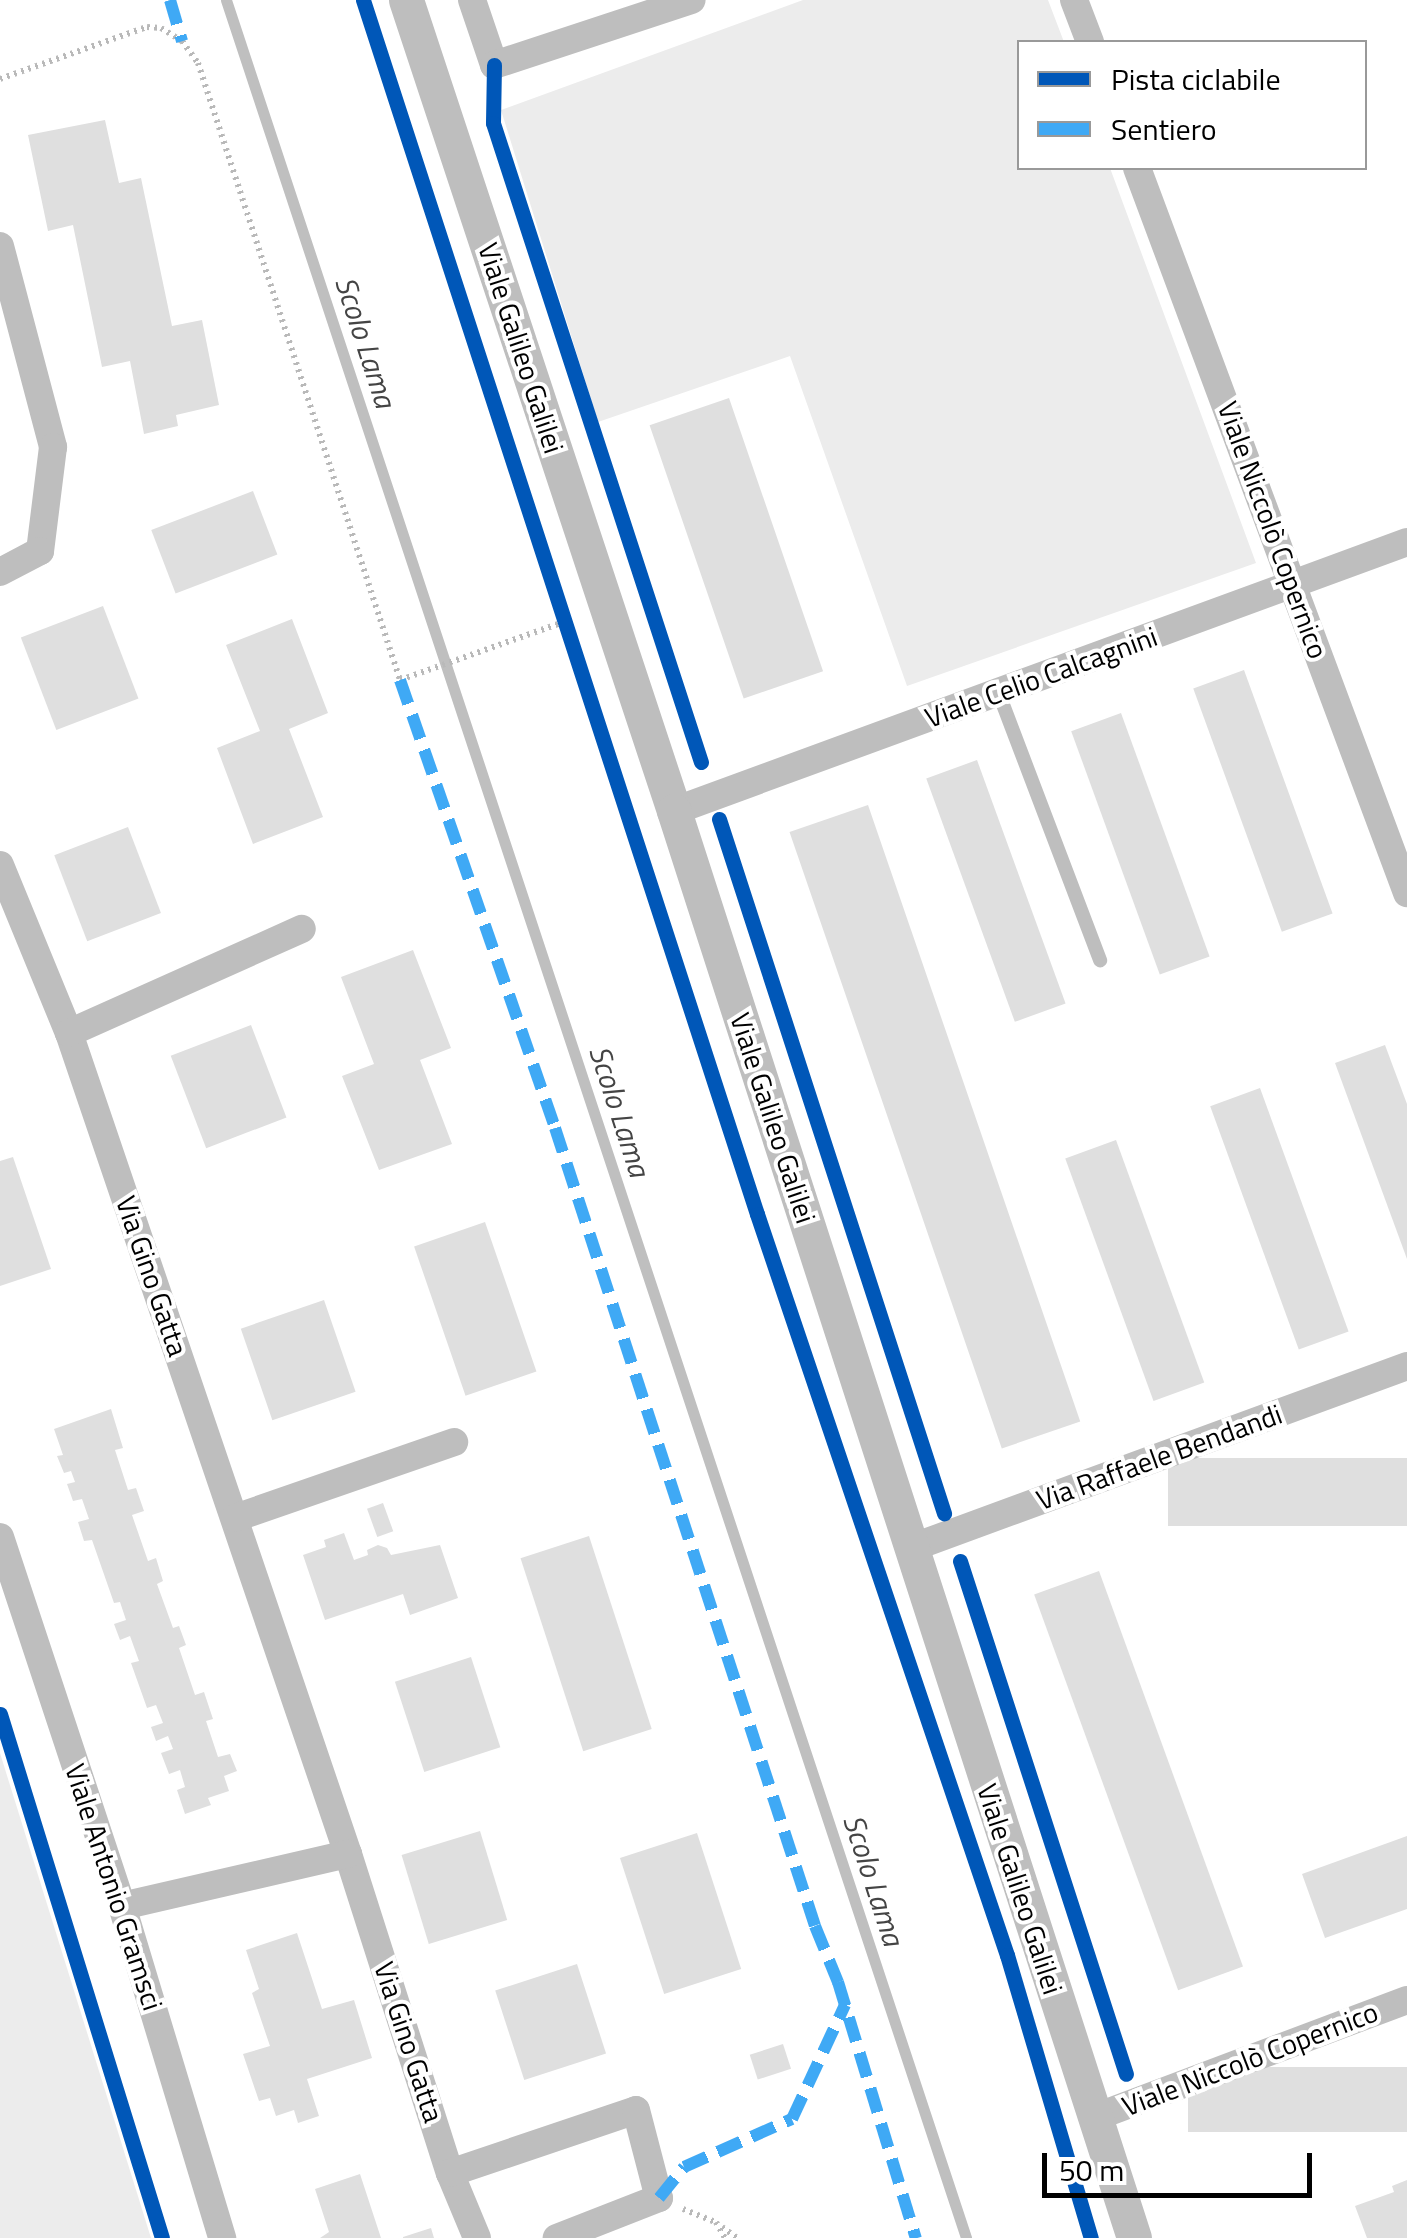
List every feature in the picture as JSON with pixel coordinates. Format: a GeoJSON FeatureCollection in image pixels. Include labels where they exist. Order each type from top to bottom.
{"type":"FeatureCollection","features":[{"type":"Feature","properties":{"kind":"street","name":"Viale Galileo Galilei"},"geometry":{"type":"LineString","coordinates":[[406,0],[674,811],[1134,2238]]}},
{"type":"Feature","properties":{"kind":"street"},"geometry":{"type":"LineString","coordinates":[[472,0],[494,65],[692,0]]}},
{"type":"Feature","properties":{"kind":"street"},"geometry":{"type":"LineString","coordinates":[[1074,0],[1089,40]]}},
{"type":"Feature","properties":{"kind":"street","name":"Viale Niccolò Copernico"},"geometry":{"type":"LineString","coordinates":[[1138,170],[1407,893]]}},
{"type":"Feature","properties":{"kind":"street"},"geometry":{"type":"LineString","coordinates":[[0,246],[53,447],[40,552],[0,572]]}},
{"type":"Feature","properties":{"kind":"street","name":"Viale Celio Calcagnini"},"geometry":{"type":"LineString","coordinates":[[674,811],[1407,542]]}},
{"type":"Feature","properties":{"kind":"street","name":"Via Gino Gatta"},"geometry":{"type":"LineString","coordinates":[[0,866],[68,1033],[348,1854],[450,2172],[477,2238]]}},
{"type":"Feature","properties":{"kind":"street"},"geometry":{"type":"LineString","coordinates":[[68,1033],[302,929]]}},
{"type":"Feature","properties":{"kind":"street","name":"Via Raffaele Bendandi"},"geometry":{"type":"LineString","coordinates":[[911,1548],[1407,1366]]}},
{"type":"Feature","properties":{"kind":"street"},"geometry":{"type":"LineString","coordinates":[[235,1518],[454,1442]]}},
{"type":"Feature","properties":{"kind":"street","name":"Viale Antonio Gramsci"},"geometry":{"type":"LineString","coordinates":[[0,1537],[122,1906],[222,2238]]}},
{"type":"Feature","properties":{"kind":"street"},"geometry":{"type":"LineString","coordinates":[[122,1906],[348,1854]]}},
{"type":"Feature","properties":{"kind":"street","name":"Viale Niccolò Copernico"},"geometry":{"type":"LineString","coordinates":[[1093,2118],[1407,2000]]}},
{"type":"Feature","properties":{"kind":"street"},"geometry":{"type":"LineString","coordinates":[[450,2172],[636,2110],[659,2198],[557,2238]]}},
{"type":"Feature","properties":{"kind":"lane"},"geometry":{"type":"LineString","coordinates":[[999,694],[1100,960]]}},
{"type":"Feature","properties":{"kind":"path"},"geometry":{"type":"LineString","coordinates":[[0,78],[147,26],[161,28],[182,41],[198,63],[400,680],[567,620]]}},
{"type":"Feature","properties":{"kind":"path"},"geometry":{"type":"LineString","coordinates":[[561,604],[572,639]]}},
{"type":"Feature","properties":{"kind":"path"},"geometry":{"type":"LineString","coordinates":[[659,2198],[716,2222],[737,2238]]}},
{"type":"Feature","properties":{"kind":"path"},"geometry":{"type":"LineString","coordinates":[[716,2222],[726,2238]]}},
{"type":"Feature","properties":{"kind":"shaded area"},"geometry":{"type":"Polygon","coordinates":[[[803,0],[1048,0],[1063,40],[1017,40],[1017,170],[1111,170],[1256,563],[907,686],[790,356],[598,422],[501,110],[803,0]]]}},
{"type":"Feature","properties":{"kind":"shaded area"},"geometry":{"type":"Polygon","coordinates":[[[0,1753],[151,2238],[0,2238],[0,1753]]]}},
{"type":"Feature","properties":{"kind":"building"},"geometry":{"type":"Polygon","coordinates":[[[105,120],[119,183],[141,178],[172,326],[202,320],[219,405],[176,415],[178,426],[144,434],[130,361],[102,367],[73,225],[48,231],[28,135],[105,120]]]}},
{"type":"Feature","properties":{"kind":"building"},"geometry":{"type":"Polygon","coordinates":[[[729,398],[823,671],[744,699],[650,425],[729,398]]]}},
{"type":"Feature","properties":{"kind":"building"},"geometry":{"type":"Polygon","coordinates":[[[253,491],[277,554],[176,594],[151,530],[253,491]]]}},
{"type":"Feature","properties":{"kind":"building"},"geometry":{"type":"Polygon","coordinates":[[[103,606],[138,698],[56,730],[21,638],[103,606]]]}},
{"type":"Feature","properties":{"kind":"building"},"geometry":{"type":"Polygon","coordinates":[[[292,619],[328,713],[289,729],[323,817],[253,844],[217,748],[260,731],[226,645],[292,619]]]}},
{"type":"Feature","properties":{"kind":"building"},"geometry":{"type":"Polygon","coordinates":[[[1244,670],[1333,913],[1282,932],[1193,688],[1244,670]]]}},
{"type":"Feature","properties":{"kind":"building"},"geometry":{"type":"Polygon","coordinates":[[[1121,713],[1210,956],[1160,975],[1071,731],[1121,713]]]}},
{"type":"Feature","properties":{"kind":"building"},"geometry":{"type":"Polygon","coordinates":[[[977,760],[1066,1003],[1015,1022],[926,778],[977,760]]]}},
{"type":"Feature","properties":{"kind":"building"},"geometry":{"type":"Polygon","coordinates":[[[868,805],[1080,1421],[1002,1449],[790,832],[868,805]]]}},
{"type":"Feature","properties":{"kind":"building"},"geometry":{"type":"Polygon","coordinates":[[[128,827],[161,913],[87,941],[54,855],[128,827]]]}},
{"type":"Feature","properties":{"kind":"building"},"geometry":{"type":"Polygon","coordinates":[[[413,950],[451,1048],[420,1060],[452,1144],[379,1170],[342,1076],[374,1064],[341,977],[413,950]]]}},
{"type":"Feature","properties":{"kind":"building"},"geometry":{"type":"Polygon","coordinates":[[[251,1025],[286,1117],[206,1148],[171,1056],[251,1025]]]}},
{"type":"Feature","properties":{"kind":"building"},"geometry":{"type":"Polygon","coordinates":[[[1385,1045],[1407,1104],[1407,1259],[1335,1063],[1385,1045]]]}},
{"type":"Feature","properties":{"kind":"building"},"geometry":{"type":"Polygon","coordinates":[[[1260,1088],[1349,1331],[1299,1350],[1210,1106],[1260,1088]]]}},
{"type":"Feature","properties":{"kind":"building"},"geometry":{"type":"Polygon","coordinates":[[[1116,1140],[1204,1382],[1153,1401],[1065,1158],[1116,1140]]]}},
{"type":"Feature","properties":{"kind":"building"},"geometry":{"type":"Polygon","coordinates":[[[13,1157],[51,1269],[0,1286],[0,1161],[13,1157]]]}},
{"type":"Feature","properties":{"kind":"building"},"geometry":{"type":"Polygon","coordinates":[[[485,1222],[536,1371],[466,1396],[414,1246],[485,1222]]]}},
{"type":"Feature","properties":{"kind":"building"},"geometry":{"type":"Polygon","coordinates":[[[324,1300],[356,1392],[272,1420],[241,1329],[324,1300]]]}},
{"type":"Feature","properties":{"kind":"building"},"geometry":{"type":"Polygon","coordinates":[[[111,1409],[123,1448],[115,1450],[128,1490],[136,1488],[144,1511],[132,1515],[148,1561],[156,1558],[163,1581],[157,1584],[173,1628],[179,1626],[186,1645],[179,1648],[195,1695],[204,1692],[213,1719],[206,1721],[218,1757],[230,1754],[237,1771],[224,1776],[229,1791],[208,1798],[211,1805],[185,1814],[177,1790],[185,1787],[180,1770],[169,1774],[161,1753],[173,1749],[168,1736],[156,1741],[151,1727],[163,1723],[156,1705],[147,1708],[131,1663],[139,1661],[130,1636],[120,1640],[114,1624],[126,1620],[120,1602],[114,1603],[92,1540],[84,1541],[78,1522],[89,1519],[82,1499],[73,1501],[67,1484],[75,1482],[71,1471],[64,1473],[57,1456],[63,1455],[54,1429],[111,1409]]]}},
{"type":"Feature","properties":{"kind":"building"},"geometry":{"type":"Polygon","coordinates":[[[1168,1458],[1407,1458],[1407,1526],[1168,1526],[1168,1458]]]}},
{"type":"Feature","properties":{"kind":"building"},"geometry":{"type":"Polygon","coordinates":[[[383,1503],[393,1531],[377,1537],[367,1509],[383,1503]]]}},
{"type":"Feature","properties":{"kind":"building"},"geometry":{"type":"Polygon","coordinates":[[[344,1533],[354,1560],[368,1555],[367,1550],[378,1545],[387,1548],[391,1555],[440,1545],[458,1598],[410,1615],[403,1594],[325,1620],[303,1555],[326,1547],[324,1540],[344,1533]]]}},
{"type":"Feature","properties":{"kind":"building"},"geometry":{"type":"Polygon","coordinates":[[[589,1536],[652,1729],[583,1751],[521,1558],[589,1536]]]}},
{"type":"Feature","properties":{"kind":"building"},"geometry":{"type":"Polygon","coordinates":[[[1099,1571],[1243,1967],[1178,1990],[1034,1595],[1099,1571]]]}},
{"type":"Feature","properties":{"kind":"building"},"geometry":{"type":"Polygon","coordinates":[[[471,1657],[500,1747],[424,1772],[395,1682],[471,1657]]]}},
{"type":"Feature","properties":{"kind":"building"},"geometry":{"type":"Polygon","coordinates":[[[480,1831],[507,1920],[429,1944],[402,1855],[480,1831]]]}},
{"type":"Feature","properties":{"kind":"building"},"geometry":{"type":"Polygon","coordinates":[[[697,1833],[741,1969],[664,1994],[620,1858],[697,1833]]]}},
{"type":"Feature","properties":{"kind":"building"},"geometry":{"type":"Polygon","coordinates":[[[1407,1836],[1407,1909],[1325,1938],[1302,1874],[1407,1836]]]}},
{"type":"Feature","properties":{"kind":"building"},"geometry":{"type":"Polygon","coordinates":[[[297,1933],[322,2009],[354,2000],[372,2058],[307,2079],[319,2116],[298,2123],[294,2110],[276,2116],[270,2098],[259,2101],[243,2054],[270,2046],[252,1993],[259,1989],[246,1950],[297,1933]]]}},
{"type":"Feature","properties":{"kind":"building"},"geometry":{"type":"Polygon","coordinates":[[[577,1964],[606,2053],[524,2080],[495,1991],[577,1964]]]}},
{"type":"Feature","properties":{"kind":"building"},"geometry":{"type":"Polygon","coordinates":[[[783,2044],[791,2069],[758,2080],[750,2055],[783,2044]]]}},
{"type":"Feature","properties":{"kind":"building"},"geometry":{"type":"Polygon","coordinates":[[[1188,2067],[1407,2067],[1407,2132],[1188,2132],[1188,2067]]]}},
{"type":"Feature","properties":{"kind":"building"},"geometry":{"type":"Polygon","coordinates":[[[360,2174],[381,2238],[320,2238],[329,2232],[315,2189],[360,2174]]]}},
{"type":"Feature","properties":{"kind":"building"},"geometry":{"type":"Polygon","coordinates":[[[1407,2180],[1407,2238],[1367,2238],[1355,2206],[1394,2192],[1392,2186],[1407,2180]]]}},
{"type":"Feature","properties":{"kind":"building"},"geometry":{"type":"Polygon","coordinates":[[[431,2228],[434,2238],[403,2238],[403,2237],[431,2228]]]}},
{"type":"Feature","properties":{"kind":"waterway","name":"Scolo Lama"},"geometry":{"type":"LineString","coordinates":[[226,0],[966,2238]]}},
{"type":"Feature","properties":{"kind":"marked path"},"geometry":{"type":"LineString","coordinates":[[170,0],[182,41]]}},
{"type":"Feature","properties":{"kind":"marked path"},"geometry":{"type":"LineString","coordinates":[[400,680],[555,1128],[815,1926],[838,1982],[916,2238]]}},
{"type":"Feature","properties":{"kind":"marked path"},"geometry":{"type":"LineString","coordinates":[[659,2198],[684,2167],[792,2119],[845,2005]]}},
{"type":"Feature","properties":{"kind":"cycle path"},"geometry":{"type":"LineString","coordinates":[[363,0],[757,1214],[1007,1955],[1091,2238]]}},
{"type":"Feature","properties":{"kind":"cycle path"},"geometry":{"type":"LineString","coordinates":[[494,65],[493,123],[701,762]]}},
{"type":"Feature","properties":{"kind":"cycle path"},"geometry":{"type":"LineString","coordinates":[[719,819],[944,1513]]}},
{"type":"Feature","properties":{"kind":"cycle path"},"geometry":{"type":"LineString","coordinates":[[960,1561],[1126,2074]]}},
{"type":"Feature","properties":{"kind":"cycle path"},"geometry":{"type":"LineString","coordinates":[[0,1714],[162,2238]]}}]}
